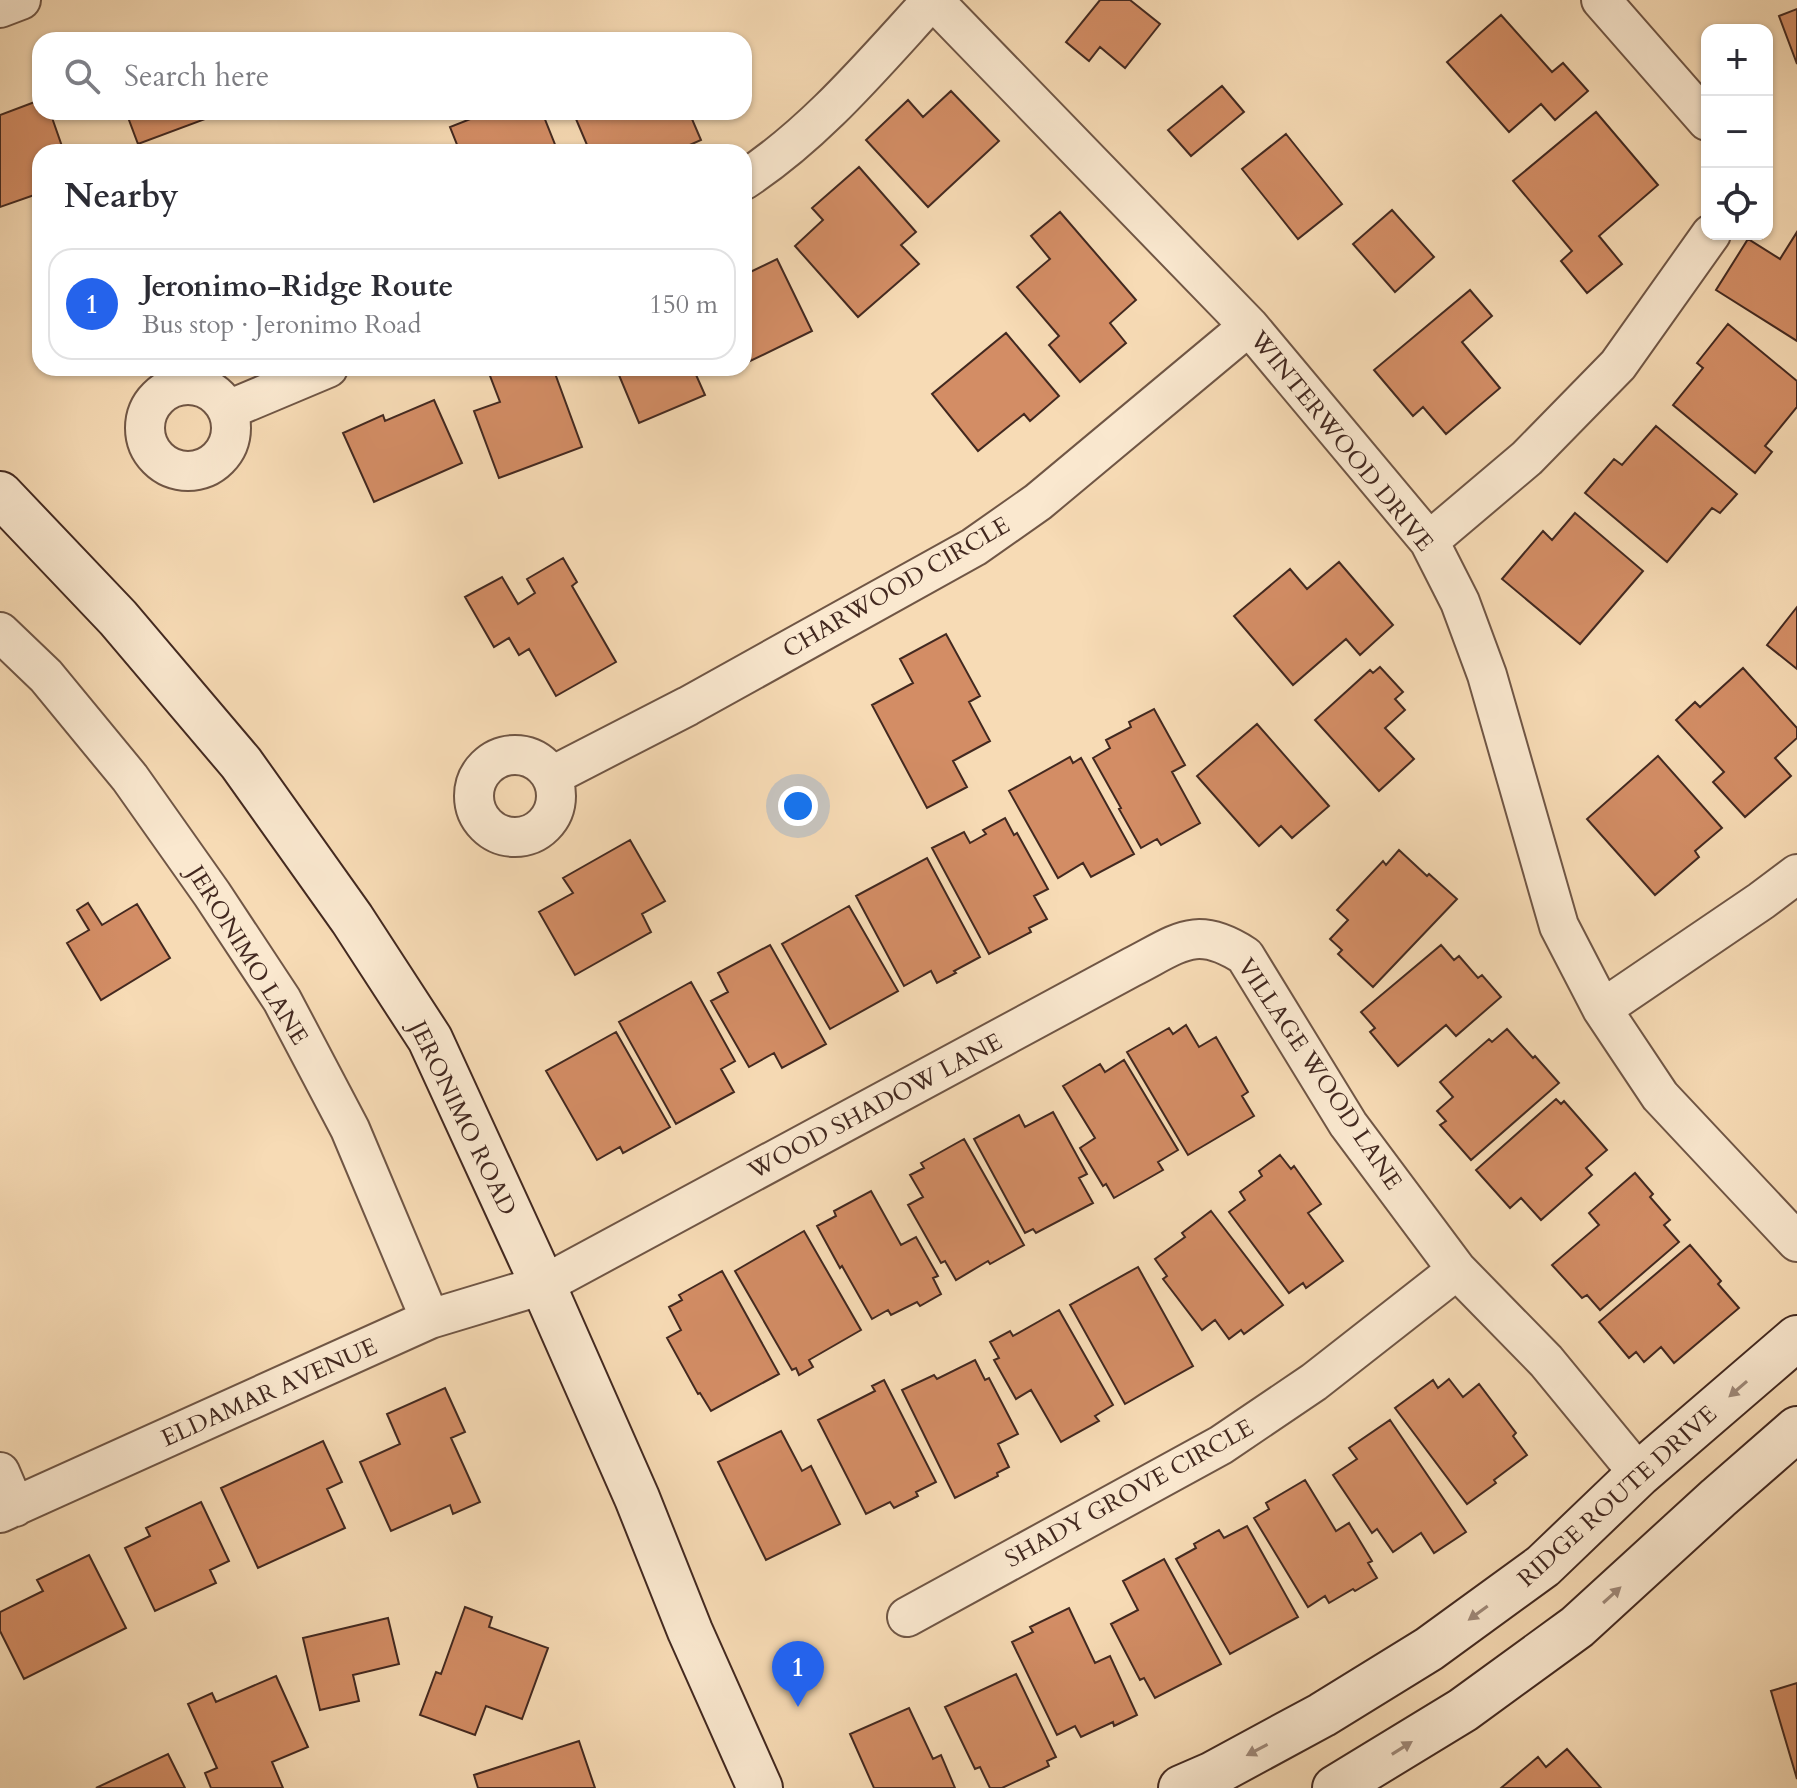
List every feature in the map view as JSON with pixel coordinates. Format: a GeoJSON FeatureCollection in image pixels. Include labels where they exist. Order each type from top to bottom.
{"type":"FeatureCollection","features":[{"type":"Feature","properties":{"kind":"main road","name":"JERONIMO ROAD"},"geometry":{"type":"LineString","coordinates":[[0,494],[118,618],[241,763],[352,919],[430,1039],[637,1498],[690,1631],[760,1788]]}},
{"type":"Feature","properties":{"kind":"main road","name":"RIDGE ROUTE DRIVE"},"geometry":{"type":"LineString","coordinates":[[1181,1788],[1322,1715],[1429,1649],[1543,1566],[1639,1474],[1797,1338]]}},
{"type":"Feature","properties":{"kind":"main road"},"geometry":{"type":"LineString","coordinates":[[1335,1788],[1463,1710],[1577,1627],[1797,1429]]}},
{"type":"Feature","properties":{"kind":"street"},"geometry":{"type":"LineString","coordinates":[[0,8],[21,0]]}},
{"type":"Feature","properties":{"kind":"street"},"geometry":{"type":"LineString","coordinates":[[752,175],[826,114],[933,0]]}},
{"type":"Feature","properties":{"kind":"street","name":"WINTERWOOD DRIVE"},"geometry":{"type":"LineString","coordinates":[[933,0],[1249,326],[1429,541],[1460,602],[1487,675],[1559,926],[1602,1009],[1660,1096],[1797,1242]]}},
{"type":"Feature","properties":{"kind":"street"},"geometry":{"type":"LineString","coordinates":[[1601,0],[1701,114]]}},
{"type":"Feature","properties":{"kind":"street"},"geometry":{"type":"LineString","coordinates":[[1429,541],[1527,458],[1618,365],[1707,240]]}},
{"type":"Feature","properties":{"kind":"street","name":"CHARWOOD CIRCLE"},"geometry":{"type":"LineString","coordinates":[[552,776],[688,706],[974,547],[1038,502],[1249,326]]}},
{"type":"Feature","properties":{"kind":"street"},"geometry":{"type":"LineString","coordinates":[[228,410],[309,376]]}},
{"type":"Feature","properties":{"kind":"street","name":"JERONIMO LANE"},"geometry":{"type":"LineString","coordinates":[[0,632],[46,676],[130,778],[282,1000],[350,1129],[430,1319]]}},
{"type":"Feature","properties":{"kind":"street"},"geometry":{"type":"LineString","coordinates":[[1602,1009],[1797,874]]}},
{"type":"Feature","properties":{"kind":"street","name":"WOOD SHADOW LANE"},"geometry":{"type":"LineString","coordinates":[[543,1285],[1132,967],[1193,938],[1210,939]]}},
{"type":"Feature","properties":{"kind":"street","name":"VILLAGE WOOD LANE"},"geometry":{"type":"LineString","coordinates":[[1210,939],[1228,945],[1245,956],[1348,1124],[1457,1270],[1546,1361],[1639,1474]]}},
{"type":"Feature","properties":{"kind":"street","name":"SHADY GROVE CIRCLE"},"geometry":{"type":"LineString","coordinates":[[907,1617],[1221,1445],[1314,1382],[1457,1270]]}},
{"type":"Feature","properties":{"kind":"street","name":"ELDAMAR AVENUE"},"geometry":{"type":"LineString","coordinates":[[8,1510],[430,1319],[543,1285]]}},
{"type":"Feature","properties":{"kind":"street"},"geometry":{"type":"LineString","coordinates":[[0,1472],[8,1510]]}},
{"type":"Feature","properties":{"kind":"building"},"geometry":{"type":"Polygon","coordinates":[[[1100,0],[1130,0],[1160,24],[1125,68],[1100,47],[1089,61],[1066,42],[1100,0]]]}},
{"type":"Feature","properties":{"kind":"building"},"geometry":{"type":"Polygon","coordinates":[[[1797,9],[1797,64],[1779,16],[1797,9]]]}},
{"type":"Feature","properties":{"kind":"building"},"geometry":{"type":"Polygon","coordinates":[[[1501,15],[1552,72],[1563,63],[1588,91],[1555,120],[1541,104],[1509,132],[1447,62],[1501,15]]]}},
{"type":"Feature","properties":{"kind":"building"},"geometry":{"type":"Polygon","coordinates":[[[1222,86],[1244,112],[1191,156],[1168,130],[1222,86]]]}},
{"type":"Feature","properties":{"kind":"building"},"geometry":{"type":"Polygon","coordinates":[[[951,91],[999,141],[928,207],[866,140],[908,100],[923,117],[951,91]]]}},
{"type":"Feature","properties":{"kind":"building"},"geometry":{"type":"Polygon","coordinates":[[[32,103],[32,120],[53,120],[61,144],[32,144],[32,196],[0,207],[0,115],[32,103]]]}},
{"type":"Feature","properties":{"kind":"building"},"geometry":{"type":"Polygon","coordinates":[[[1596,112],[1658,185],[1599,236],[1622,264],[1587,293],[1561,261],[1572,251],[1513,181],[1596,112]]]}},
{"type":"Feature","properties":{"kind":"building"},"geometry":{"type":"Polygon","coordinates":[[[129,120],[203,120],[138,144],[129,120]]]}},
{"type":"Feature","properties":{"kind":"building"},"geometry":{"type":"Polygon","coordinates":[[[468,120],[545,120],[555,144],[457,144],[450,127],[468,120]]]}},
{"type":"Feature","properties":{"kind":"building"},"geometry":{"type":"Polygon","coordinates":[[[576,120],[692,120],[701,140],[692,144],[587,144],[576,120]]]}},
{"type":"Feature","properties":{"kind":"building"},"geometry":{"type":"Polygon","coordinates":[[[1286,134],[1342,204],[1298,239],[1242,169],[1286,134]]]}},
{"type":"Feature","properties":{"kind":"building"},"geometry":{"type":"Polygon","coordinates":[[[859,167],[916,232],[901,245],[919,264],[858,317],[795,246],[823,220],[812,208],[859,167]]]}},
{"type":"Feature","properties":{"kind":"building"},"geometry":{"type":"Polygon","coordinates":[[[1392,210],[1434,257],[1395,292],[1353,244],[1392,210]]]}},
{"type":"Feature","properties":{"kind":"building"},"geometry":{"type":"Polygon","coordinates":[[[1060,212],[1136,300],[1110,323],[1126,343],[1080,382],[1049,345],[1059,336],[1017,287],[1050,259],[1031,236],[1060,212]]]}},
{"type":"Feature","properties":{"kind":"building"},"geometry":{"type":"Polygon","coordinates":[[[1797,232],[1797,341],[1716,290],[1747,240],[1780,259],[1797,232]]]}},
{"type":"Feature","properties":{"kind":"building"},"geometry":{"type":"Polygon","coordinates":[[[777,259],[812,331],[752,360],[752,271],[777,259]]]}},
{"type":"Feature","properties":{"kind":"building"},"geometry":{"type":"Polygon","coordinates":[[[1470,290],[1492,316],[1462,342],[1500,388],[1446,434],[1423,407],[1413,416],[1374,370],[1470,290]]]}},
{"type":"Feature","properties":{"kind":"building"},"geometry":{"type":"Polygon","coordinates":[[[1728,324],[1797,381],[1797,407],[1765,446],[1772,452],[1755,473],[1673,405],[1703,368],[1697,363],[1728,324]]]}},
{"type":"Feature","properties":{"kind":"building"},"geometry":{"type":"Polygon","coordinates":[[[1006,333],[1059,396],[1030,421],[1024,414],[978,451],[932,394],[1006,333]]]}},
{"type":"Feature","properties":{"kind":"building"},"geometry":{"type":"Polygon","coordinates":[[[490,376],[556,376],[582,447],[499,478],[474,411],[500,402],[490,376]]]}},
{"type":"Feature","properties":{"kind":"building"},"geometry":{"type":"Polygon","coordinates":[[[619,376],[697,376],[705,395],[639,423],[619,376]]]}},
{"type":"Feature","properties":{"kind":"building"},"geometry":{"type":"Polygon","coordinates":[[[434,400],[462,463],[374,502],[343,433],[383,415],[385,421],[434,400]]]}},
{"type":"Feature","properties":{"kind":"building"},"geometry":{"type":"Polygon","coordinates":[[[1656,426],[1737,494],[1720,513],[1712,508],[1667,562],[1585,493],[1614,459],[1622,465],[1656,426]]]}},
{"type":"Feature","properties":{"kind":"building"},"geometry":{"type":"Polygon","coordinates":[[[1575,513],[1643,571],[1580,644],[1502,579],[1543,531],[1552,540],[1575,513]]]}},
{"type":"Feature","properties":{"kind":"building"},"geometry":{"type":"Polygon","coordinates":[[[563,558],[577,582],[572,586],[616,662],[556,696],[529,649],[519,655],[509,638],[494,647],[465,597],[502,577],[518,604],[535,593],[527,579],[563,558]]]}},
{"type":"Feature","properties":{"kind":"building"},"geometry":{"type":"Polygon","coordinates":[[[1339,562],[1393,625],[1360,655],[1346,639],[1293,685],[1234,616],[1290,569],[1307,589],[1339,562]]]}},
{"type":"Feature","properties":{"kind":"building"},"geometry":{"type":"Polygon","coordinates":[[[1797,607],[1797,669],[1767,645],[1797,607]]]}},
{"type":"Feature","properties":{"kind":"building"},"geometry":{"type":"Polygon","coordinates":[[[946,634],[980,696],[969,702],[990,741],[953,761],[967,787],[927,808],[872,705],[913,683],[900,659],[946,634]]]}},
{"type":"Feature","properties":{"kind":"building"},"geometry":{"type":"Polygon","coordinates":[[[1380,667],[1403,692],[1395,699],[1405,710],[1385,728],[1414,759],[1379,791],[1315,720],[1370,670],[1373,673],[1380,667]]]}},
{"type":"Feature","properties":{"kind":"building"},"geometry":{"type":"Polygon","coordinates":[[[1743,668],[1797,728],[1797,738],[1775,758],[1791,776],[1745,817],[1713,782],[1724,772],[1676,720],[1695,702],[1700,707],[1743,668]]]}},
{"type":"Feature","properties":{"kind":"building"},"geometry":{"type":"Polygon","coordinates":[[[1154,709],[1185,765],[1172,772],[1200,823],[1161,845],[1157,839],[1141,848],[1093,758],[1110,748],[1106,740],[1131,727],[1129,722],[1154,709]]]}},
{"type":"Feature","properties":{"kind":"building"},"geometry":{"type":"Polygon","coordinates":[[[1257,724],[1329,806],[1292,838],[1281,826],[1259,846],[1197,776],[1257,724]]]}},
{"type":"Feature","properties":{"kind":"building"},"geometry":{"type":"Polygon","coordinates":[[[1658,756],[1722,828],[1695,851],[1699,857],[1655,895],[1587,819],[1658,756]]]}},
{"type":"Feature","properties":{"kind":"building"},"geometry":{"type":"Polygon","coordinates":[[[1070,757],[1073,763],[1081,758],[1134,854],[1091,877],[1083,863],[1058,878],[1009,791],[1070,757]]]}},
{"type":"Feature","properties":{"kind":"building"},"geometry":{"type":"Polygon","coordinates":[[[1005,818],[1014,835],[1017,833],[1048,889],[1034,896],[1047,919],[1029,928],[1031,932],[989,954],[932,848],[964,832],[970,843],[986,834],[983,830],[1005,818]]]}},
{"type":"Feature","properties":{"kind":"building"},"geometry":{"type":"Polygon","coordinates":[[[630,840],[665,901],[642,914],[651,932],[575,975],[539,912],[573,893],[563,878],[630,840]]]}},
{"type":"Feature","properties":{"kind":"building"},"geometry":{"type":"Polygon","coordinates":[[[1399,850],[1457,899],[1373,987],[1338,954],[1342,950],[1330,939],[1348,920],[1337,910],[1383,861],[1386,865],[1399,850]]]}},
{"type":"Feature","properties":{"kind":"building"},"geometry":{"type":"Polygon","coordinates":[[[927,858],[980,957],[937,983],[931,971],[904,986],[856,896],[927,858]]]}},
{"type":"Feature","properties":{"kind":"building"},"geometry":{"type":"Polygon","coordinates":[[[88,903],[102,925],[137,904],[170,958],[101,1000],[67,943],[89,930],[77,910],[88,903]]]}},
{"type":"Feature","properties":{"kind":"building"},"geometry":{"type":"Polygon","coordinates":[[[849,906],[898,991],[830,1029],[782,944],[849,906]]]}},
{"type":"Feature","properties":{"kind":"building"},"geometry":{"type":"Polygon","coordinates":[[[770,945],[826,1044],[782,1068],[774,1053],[749,1067],[711,1001],[728,992],[718,973],[770,945]]]}},
{"type":"Feature","properties":{"kind":"building"},"geometry":{"type":"Polygon","coordinates":[[[1441,945],[1454,960],[1459,956],[1478,978],[1482,975],[1501,997],[1456,1036],[1446,1025],[1398,1066],[1370,1032],[1375,1028],[1361,1012],[1441,945]]]}},
{"type":"Feature","properties":{"kind":"building"},"geometry":{"type":"Polygon","coordinates":[[[691,982],[735,1061],[721,1069],[734,1092],[676,1124],[619,1022],[691,982]]]}},
{"type":"Feature","properties":{"kind":"building"},"geometry":{"type":"Polygon","coordinates":[[[1186,1025],[1199,1047],[1216,1037],[1248,1092],[1242,1096],[1254,1116],[1188,1155],[1127,1052],[1169,1028],[1173,1034],[1186,1025]]]}},
{"type":"Feature","properties":{"kind":"building"},"geometry":{"type":"Polygon","coordinates":[[[1507,1029],[1559,1083],[1471,1160],[1440,1125],[1446,1121],[1437,1111],[1453,1097],[1440,1082],[1489,1039],[1492,1042],[1507,1029]]]}},
{"type":"Feature","properties":{"kind":"building"},"geometry":{"type":"Polygon","coordinates":[[[616,1032],[670,1127],[623,1153],[620,1147],[597,1160],[546,1071],[616,1032]]]}},
{"type":"Feature","properties":{"kind":"building"},"geometry":{"type":"Polygon","coordinates":[[[1124,1060],[1178,1150],[1158,1162],[1163,1170],[1114,1198],[1080,1148],[1095,1138],[1063,1086],[1100,1064],[1105,1072],[1124,1060]]]}},
{"type":"Feature","properties":{"kind":"building"},"geometry":{"type":"Polygon","coordinates":[[[1556,1099],[1561,1104],[1564,1101],[1607,1150],[1586,1168],[1592,1175],[1541,1220],[1521,1198],[1510,1208],[1476,1170],[1556,1099]]]}},
{"type":"Feature","properties":{"kind":"building"},"geometry":{"type":"Polygon","coordinates":[[[1053,1112],[1087,1174],[1079,1178],[1093,1203],[1036,1233],[1033,1229],[1025,1233],[974,1139],[1019,1115],[1025,1127],[1053,1112]]]}},
{"type":"Feature","properties":{"kind":"building"},"geometry":{"type":"Polygon","coordinates":[[[964,1139],[1024,1245],[956,1280],[945,1261],[941,1263],[908,1205],[923,1197],[910,1175],[924,1168],[921,1163],[964,1139]]]}},
{"type":"Feature","properties":{"kind":"building"},"geometry":{"type":"Polygon","coordinates":[[[1280,1155],[1291,1169],[1294,1166],[1321,1204],[1308,1213],[1343,1261],[1306,1288],[1303,1283],[1289,1293],[1229,1212],[1245,1200],[1240,1192],[1262,1176],[1259,1171],[1280,1155]]]}},
{"type":"Feature","properties":{"kind":"building"},"geometry":{"type":"Polygon","coordinates":[[[1635,1173],[1670,1220],[1664,1225],[1679,1242],[1600,1310],[1587,1295],[1582,1298],[1552,1265],[1599,1225],[1589,1213],[1635,1173]]]}},
{"type":"Feature","properties":{"kind":"building"},"geometry":{"type":"Polygon","coordinates":[[[871,1191],[901,1245],[916,1237],[938,1276],[933,1278],[941,1294],[920,1306],[917,1302],[891,1315],[888,1310],[872,1319],[817,1226],[836,1216],[834,1211],[871,1191]]]}},
{"type":"Feature","properties":{"kind":"building"},"geometry":{"type":"Polygon","coordinates":[[[1211,1211],[1283,1305],[1244,1334],[1241,1330],[1229,1339],[1215,1320],[1202,1330],[1163,1279],[1167,1276],[1155,1259],[1185,1237],[1182,1233],[1211,1211]]]}},
{"type":"Feature","properties":{"kind":"building"},"geometry":{"type":"Polygon","coordinates":[[[804,1231],[861,1330],[809,1360],[813,1367],[799,1375],[796,1368],[792,1370],[735,1271],[804,1231]]]}},
{"type":"Feature","properties":{"kind":"building"},"geometry":{"type":"Polygon","coordinates":[[[1690,1245],[1739,1308],[1674,1363],[1661,1347],[1644,1362],[1636,1352],[1629,1358],[1599,1322],[1690,1245]]]}},
{"type":"Feature","properties":{"kind":"building"},"geometry":{"type":"Polygon","coordinates":[[[1138,1267],[1193,1366],[1125,1404],[1070,1305],[1138,1267]]]}},
{"type":"Feature","properties":{"kind":"building"},"geometry":{"type":"Polygon","coordinates":[[[722,1271],[779,1374],[711,1411],[667,1338],[681,1330],[669,1307],[682,1300],[679,1295],[722,1271]]]}},
{"type":"Feature","properties":{"kind":"building"},"geometry":{"type":"Polygon","coordinates":[[[1059,1310],[1113,1405],[1095,1416],[1099,1421],[1061,1442],[1031,1390],[1016,1399],[994,1360],[999,1358],[990,1342],[1010,1331],[1013,1336],[1059,1310]]]}},
{"type":"Feature","properties":{"kind":"building"},"geometry":{"type":"Polygon","coordinates":[[[975,1360],[985,1380],[989,1378],[1018,1434],[998,1444],[1009,1467],[955,1498],[902,1390],[934,1375],[937,1379],[975,1360]]]}},
{"type":"Feature","properties":{"kind":"building"},"geometry":{"type":"Polygon","coordinates":[[[1449,1379],[1463,1397],[1479,1384],[1516,1433],[1513,1436],[1527,1455],[1467,1504],[1395,1408],[1433,1380],[1438,1388],[1449,1379]]]}},
{"type":"Feature","properties":{"kind":"building"},"geometry":{"type":"Polygon","coordinates":[[[884,1380],[936,1482],[916,1492],[918,1496],[894,1508],[890,1502],[866,1514],[818,1420],[875,1391],[872,1386],[884,1380]]]}},
{"type":"Feature","properties":{"kind":"building"},"geometry":{"type":"Polygon","coordinates":[[[445,1388],[465,1432],[451,1438],[480,1502],[453,1514],[450,1505],[391,1531],[360,1462],[400,1444],[387,1414],[445,1388]]]}},
{"type":"Feature","properties":{"kind":"building"},"geometry":{"type":"Polygon","coordinates":[[[1390,1420],[1466,1532],[1434,1553],[1421,1533],[1393,1552],[1377,1529],[1372,1533],[1333,1475],[1357,1459],[1349,1448],[1390,1420]]]}},
{"type":"Feature","properties":{"kind":"building"},"geometry":{"type":"Polygon","coordinates":[[[781,1431],[802,1471],[811,1466],[840,1524],[766,1560],[718,1462],[781,1431]]]}},
{"type":"Feature","properties":{"kind":"building"},"geometry":{"type":"Polygon","coordinates":[[[323,1441],[342,1482],[327,1489],[345,1528],[258,1568],[221,1488],[323,1441]]]}},
{"type":"Feature","properties":{"kind":"building"},"geometry":{"type":"Polygon","coordinates":[[[1305,1480],[1336,1531],[1349,1523],[1372,1561],[1368,1563],[1377,1578],[1329,1603],[1325,1596],[1308,1607],[1254,1518],[1269,1509],[1266,1503],[1305,1480]]]}},
{"type":"Feature","properties":{"kind":"building"},"geometry":{"type":"Polygon","coordinates":[[[201,1502],[229,1561],[210,1570],[216,1583],[155,1611],[125,1548],[150,1536],[146,1528],[201,1502]]]}},
{"type":"Feature","properties":{"kind":"building"},"geometry":{"type":"Polygon","coordinates":[[[1247,1526],[1298,1617],[1230,1654],[1176,1559],[1219,1530],[1224,1538],[1247,1526]]]}},
{"type":"Feature","properties":{"kind":"building"},"geometry":{"type":"Polygon","coordinates":[[[89,1555],[126,1628],[24,1679],[0,1631],[0,1612],[43,1591],[37,1580],[89,1555]]]}},
{"type":"Feature","properties":{"kind":"building"},"geometry":{"type":"Polygon","coordinates":[[[1164,1559],[1221,1664],[1155,1698],[1144,1678],[1140,1680],[1111,1624],[1138,1610],[1123,1581],[1164,1559]]]}},
{"type":"Feature","properties":{"kind":"building"},"geometry":{"type":"Polygon","coordinates":[[[465,1607],[492,1617],[489,1627],[548,1648],[522,1719],[486,1706],[475,1735],[420,1715],[436,1672],[441,1674],[465,1607]]]}},
{"type":"Feature","properties":{"kind":"building"},"geometry":{"type":"Polygon","coordinates":[[[1069,1608],[1095,1663],[1110,1656],[1137,1715],[1081,1737],[1075,1726],[1057,1735],[1012,1642],[1033,1632],[1030,1627],[1069,1608]]]}},
{"type":"Feature","properties":{"kind":"building"},"geometry":{"type":"Polygon","coordinates":[[[388,1618],[399,1664],[353,1675],[359,1701],[320,1710],[303,1638],[388,1618]]]}},
{"type":"Feature","properties":{"kind":"building"},"geometry":{"type":"Polygon","coordinates":[[[1016,1674],[1056,1757],[1047,1761],[1049,1766],[1002,1788],[990,1788],[980,1767],[975,1769],[945,1707],[1016,1674]]]}},
{"type":"Feature","properties":{"kind":"building"},"geometry":{"type":"Polygon","coordinates":[[[276,1676],[308,1747],[272,1762],[283,1788],[211,1788],[205,1773],[217,1768],[188,1704],[212,1693],[216,1702],[276,1676]]]}},
{"type":"Feature","properties":{"kind":"building"},"geometry":{"type":"Polygon","coordinates":[[[1797,1683],[1797,1779],[1771,1691],[1797,1683]]]}},
{"type":"Feature","properties":{"kind":"building"},"geometry":{"type":"Polygon","coordinates":[[[909,1708],[933,1759],[941,1755],[955,1788],[874,1788],[850,1734],[909,1708]]]}},
{"type":"Feature","properties":{"kind":"building"},"geometry":{"type":"Polygon","coordinates":[[[579,1741],[595,1788],[478,1788],[474,1775],[579,1741]]]}},
{"type":"Feature","properties":{"kind":"building"},"geometry":{"type":"Polygon","coordinates":[[[1567,1749],[1601,1788],[1501,1788],[1538,1757],[1546,1767],[1567,1749]]]}},
{"type":"Feature","properties":{"kind":"building"},"geometry":{"type":"Polygon","coordinates":[[[168,1754],[185,1788],[96,1788],[168,1754]]]}},
{"type":"Feature","properties":{"kind":"place","name":"Jeronimo-Ridge Route"},"geometry":{"type":"Point","coordinates":[798,1707]}}]}
